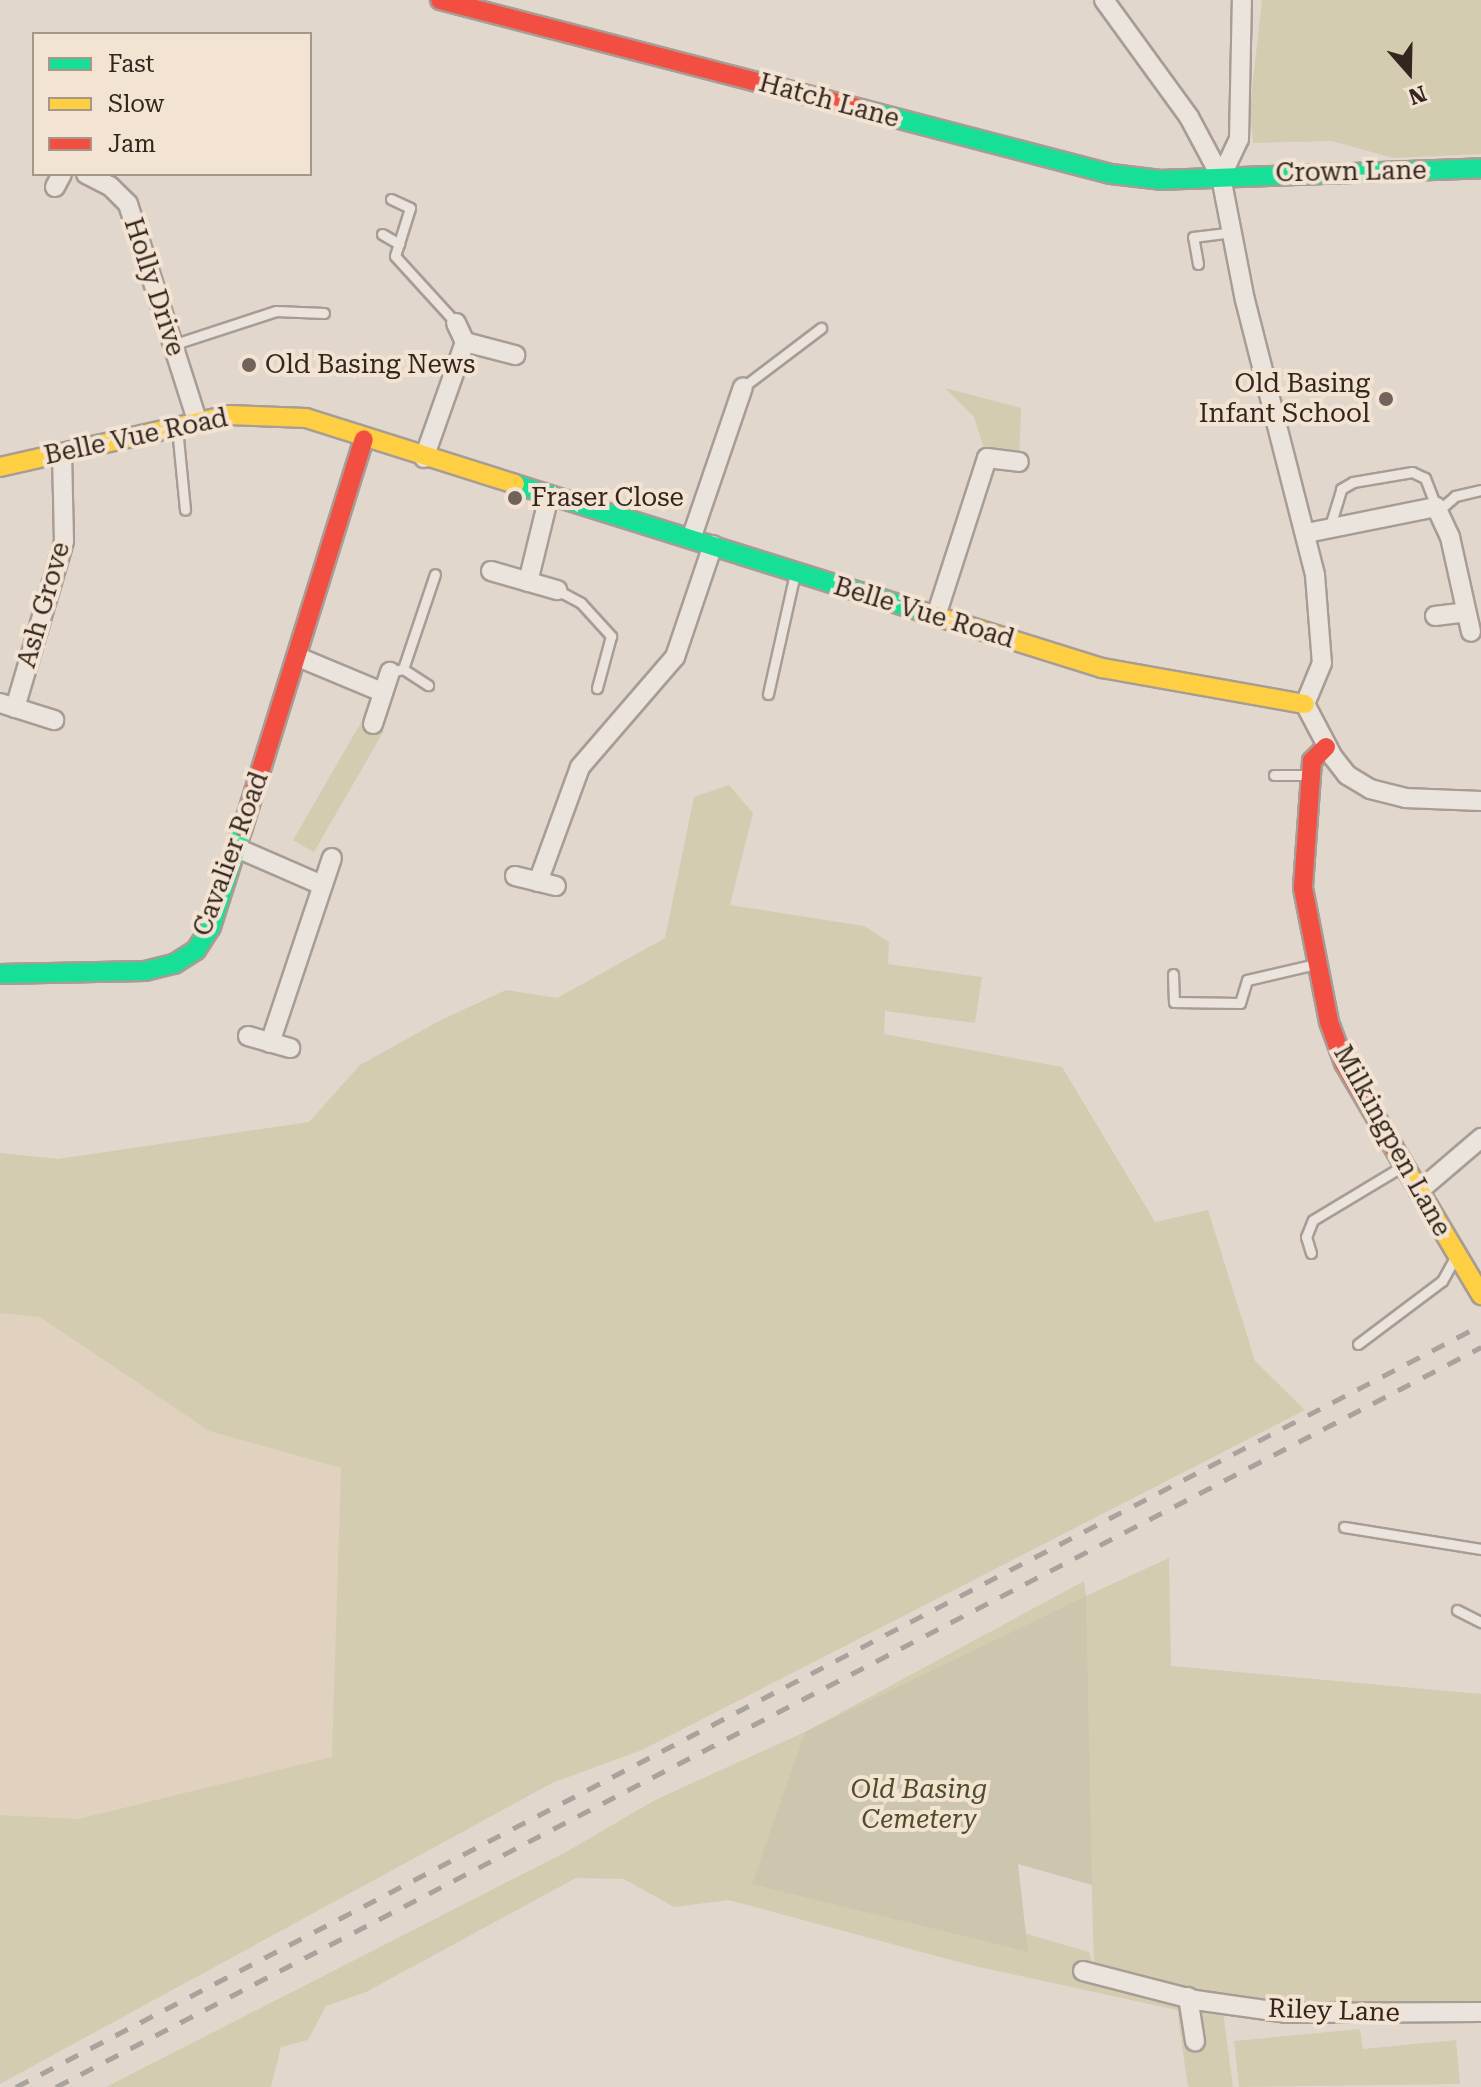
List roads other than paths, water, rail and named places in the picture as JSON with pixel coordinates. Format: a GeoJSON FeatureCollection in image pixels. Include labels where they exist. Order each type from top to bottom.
{"type":"FeatureCollection","features":[{"type":"Feature","properties":{"kind":"street","name":"Hatch Lane"},"geometry":{"type":"LineString","coordinates":[[440,0],[1064,164],[1161,180],[1221,177]]}},
{"type":"Feature","properties":{"kind":"street"},"geometry":{"type":"LineString","coordinates":[[1104,0],[1189,117],[1221,177],[1273,417],[1307,533],[1322,663],[1305,704],[1326,747],[1347,775],[1370,789],[1405,798],[1420,795],[1481,801]]}},
{"type":"Feature","properties":{"kind":"street"},"geometry":{"type":"LineString","coordinates":[[1221,177],[1239,139],[1242,0]]}},
{"type":"Feature","properties":{"kind":"street","name":"Crown Lane"},"geometry":{"type":"LineString","coordinates":[[1221,177],[1481,168]]}},
{"type":"Feature","properties":{"kind":"street","name":"Holly Drive"},"geometry":{"type":"LineString","coordinates":[[90,176],[110,186],[128,204],[197,420]]}},
{"type":"Feature","properties":{"kind":"street"},"geometry":{"type":"LineString","coordinates":[[424,458],[465,342],[456,323]]}},
{"type":"Feature","properties":{"kind":"street"},"geometry":{"type":"LineString","coordinates":[[465,342],[515,355]]}},
{"type":"Feature","properties":{"kind":"street"},"geometry":{"type":"LineString","coordinates":[[692,536],[743,387]]}},
{"type":"Feature","properties":{"kind":"street","name":"Belle Vue Road"},"geometry":{"type":"LineString","coordinates":[[0,467],[197,420],[229,415],[306,418],[424,458],[692,536],[795,573],[1102,668],[1305,704]]}},
{"type":"Feature","properties":{"kind":"street","name":"Cavalier Road"},"geometry":{"type":"LineString","coordinates":[[0,974],[145,971],[174,964],[196,950],[211,927],[237,848],[364,439]]}},
{"type":"Feature","properties":{"kind":"street","name":"Ash Grove"},"geometry":{"type":"LineString","coordinates":[[54,720],[7,706],[64,541],[62,454]]}},
{"type":"Feature","properties":{"kind":"street"},"geometry":{"type":"LineString","coordinates":[[936,616],[987,458],[1019,462]]}},
{"type":"Feature","properties":{"kind":"street"},"geometry":{"type":"LineString","coordinates":[[528,582],[549,496]]}},
{"type":"Feature","properties":{"kind":"street"},"geometry":{"type":"LineString","coordinates":[[1307,533],[1330,526],[1437,509],[1450,537],[1471,632]]}},
{"type":"Feature","properties":{"kind":"street"},"geometry":{"type":"LineString","coordinates":[[515,876],[547,884],[580,767],[675,657],[713,545]]}},
{"type":"Feature","properties":{"kind":"street"},"geometry":{"type":"LineString","coordinates":[[491,571],[557,590]]}},
{"type":"Feature","properties":{"kind":"street"},"geometry":{"type":"LineString","coordinates":[[1435,616],[1466,612]]}},
{"type":"Feature","properties":{"kind":"street"},"geometry":{"type":"LineString","coordinates":[[298,657],[382,692]]}},
{"type":"Feature","properties":{"kind":"street"},"geometry":{"type":"LineString","coordinates":[[373,724],[382,692],[397,670]]}},
{"type":"Feature","properties":{"kind":"street","name":"Milkingpen Lane"},"geometry":{"type":"LineString","coordinates":[[1326,747],[1312,761],[1303,888],[1315,964],[1344,1063],[1481,1295]]}},
{"type":"Feature","properties":{"kind":"street"},"geometry":{"type":"LineString","coordinates":[[237,848],[322,885]]}},
{"type":"Feature","properties":{"kind":"street"},"geometry":{"type":"LineString","coordinates":[[270,1043],[332,858]]}},
{"type":"Feature","properties":{"kind":"street"},"geometry":{"type":"LineString","coordinates":[[248,1036],[290,1048]]}},
{"type":"Feature","properties":{"kind":"street"},"geometry":{"type":"LineString","coordinates":[[1419,1191],[1481,1138]]}},
{"type":"Feature","properties":{"kind":"street","name":"Riley Lane"},"geometry":{"type":"LineString","coordinates":[[1081,1966],[1193,1995],[1286,2013],[1424,2009],[1481,2012]]}},
{"type":"Feature","properties":{"kind":"street"},"geometry":{"type":"LineString","coordinates":[[1193,1995],[1195,2041]]}},
{"type":"Feature","properties":{"kind":"lane"},"geometry":{"type":"LineString","coordinates":[[391,199],[410,208],[395,256],[456,323]]}},
{"type":"Feature","properties":{"kind":"lane"},"geometry":{"type":"LineString","coordinates":[[1198,264],[1193,237],[1231,232]]}},
{"type":"Feature","properties":{"kind":"lane"},"geometry":{"type":"LineString","coordinates":[[382,234],[399,244]]}},
{"type":"Feature","properties":{"kind":"lane"},"geometry":{"type":"LineString","coordinates":[[172,346],[276,311],[324,313]]}},
{"type":"Feature","properties":{"kind":"lane"},"geometry":{"type":"LineString","coordinates":[[743,387],[821,328]]}},
{"type":"Feature","properties":{"kind":"lane"},"geometry":{"type":"LineString","coordinates":[[177,425],[185,510]]}},
{"type":"Feature","properties":{"kind":"lane"},"geometry":{"type":"LineString","coordinates":[[1330,526],[1341,489],[1353,482],[1412,472],[1425,478],[1437,509],[1455,496],[1481,490]]}},
{"type":"Feature","properties":{"kind":"lane"},"geometry":{"type":"LineString","coordinates":[[768,694],[795,573]]}},
{"type":"Feature","properties":{"kind":"lane"},"geometry":{"type":"LineString","coordinates":[[428,685],[397,670],[435,574]]}},
{"type":"Feature","properties":{"kind":"lane"},"geometry":{"type":"LineString","coordinates":[[557,590],[581,603],[611,636],[597,688]]}},
{"type":"Feature","properties":{"kind":"lane"},"geometry":{"type":"LineString","coordinates":[[1274,775],[1311,775]]}},
{"type":"Feature","properties":{"kind":"lane"},"geometry":{"type":"LineString","coordinates":[[1173,974],[1174,1002],[1240,1003],[1247,980],[1315,964]]}},
{"type":"Feature","properties":{"kind":"lane"},"geometry":{"type":"LineString","coordinates":[[1311,1253],[1306,1237],[1313,1220],[1403,1166]]}},
{"type":"Feature","properties":{"kind":"lane"},"geometry":{"type":"LineString","coordinates":[[1358,1344],[1442,1281],[1457,1255]]}},
{"type":"Feature","properties":{"kind":"lane"},"geometry":{"type":"LineString","coordinates":[[1344,1527],[1481,1549]]}},
{"type":"Feature","properties":{"kind":"lane"},"geometry":{"type":"LineString","coordinates":[[1457,1610],[1481,1622]]}},
{"type":"Feature","properties":{"kind":"railway"},"geometry":{"type":"LineString","coordinates":[[16,2087],[1481,1325]]}},
{"type":"Feature","properties":{"kind":"railway"},"geometry":{"type":"LineString","coordinates":[[56,2087],[1481,1347]]}},
{"type":"Feature","properties":{"kind":"place","name":"Old Basing News"},"geometry":{"type":"Point","coordinates":[249,365]}},
{"type":"Feature","properties":{"kind":"place","name":"Old Basing Infant School"},"geometry":{"type":"Point","coordinates":[1386,399]}},
{"type":"Feature","properties":{"kind":"place","name":"Fraser Close"},"geometry":{"type":"Point","coordinates":[515,498]}},
{"type":"Feature","properties":{"kind":"park label","name":"Old Basing Cemetery"},"geometry":{"type":"Point","coordinates":[919,1805]}}]}
